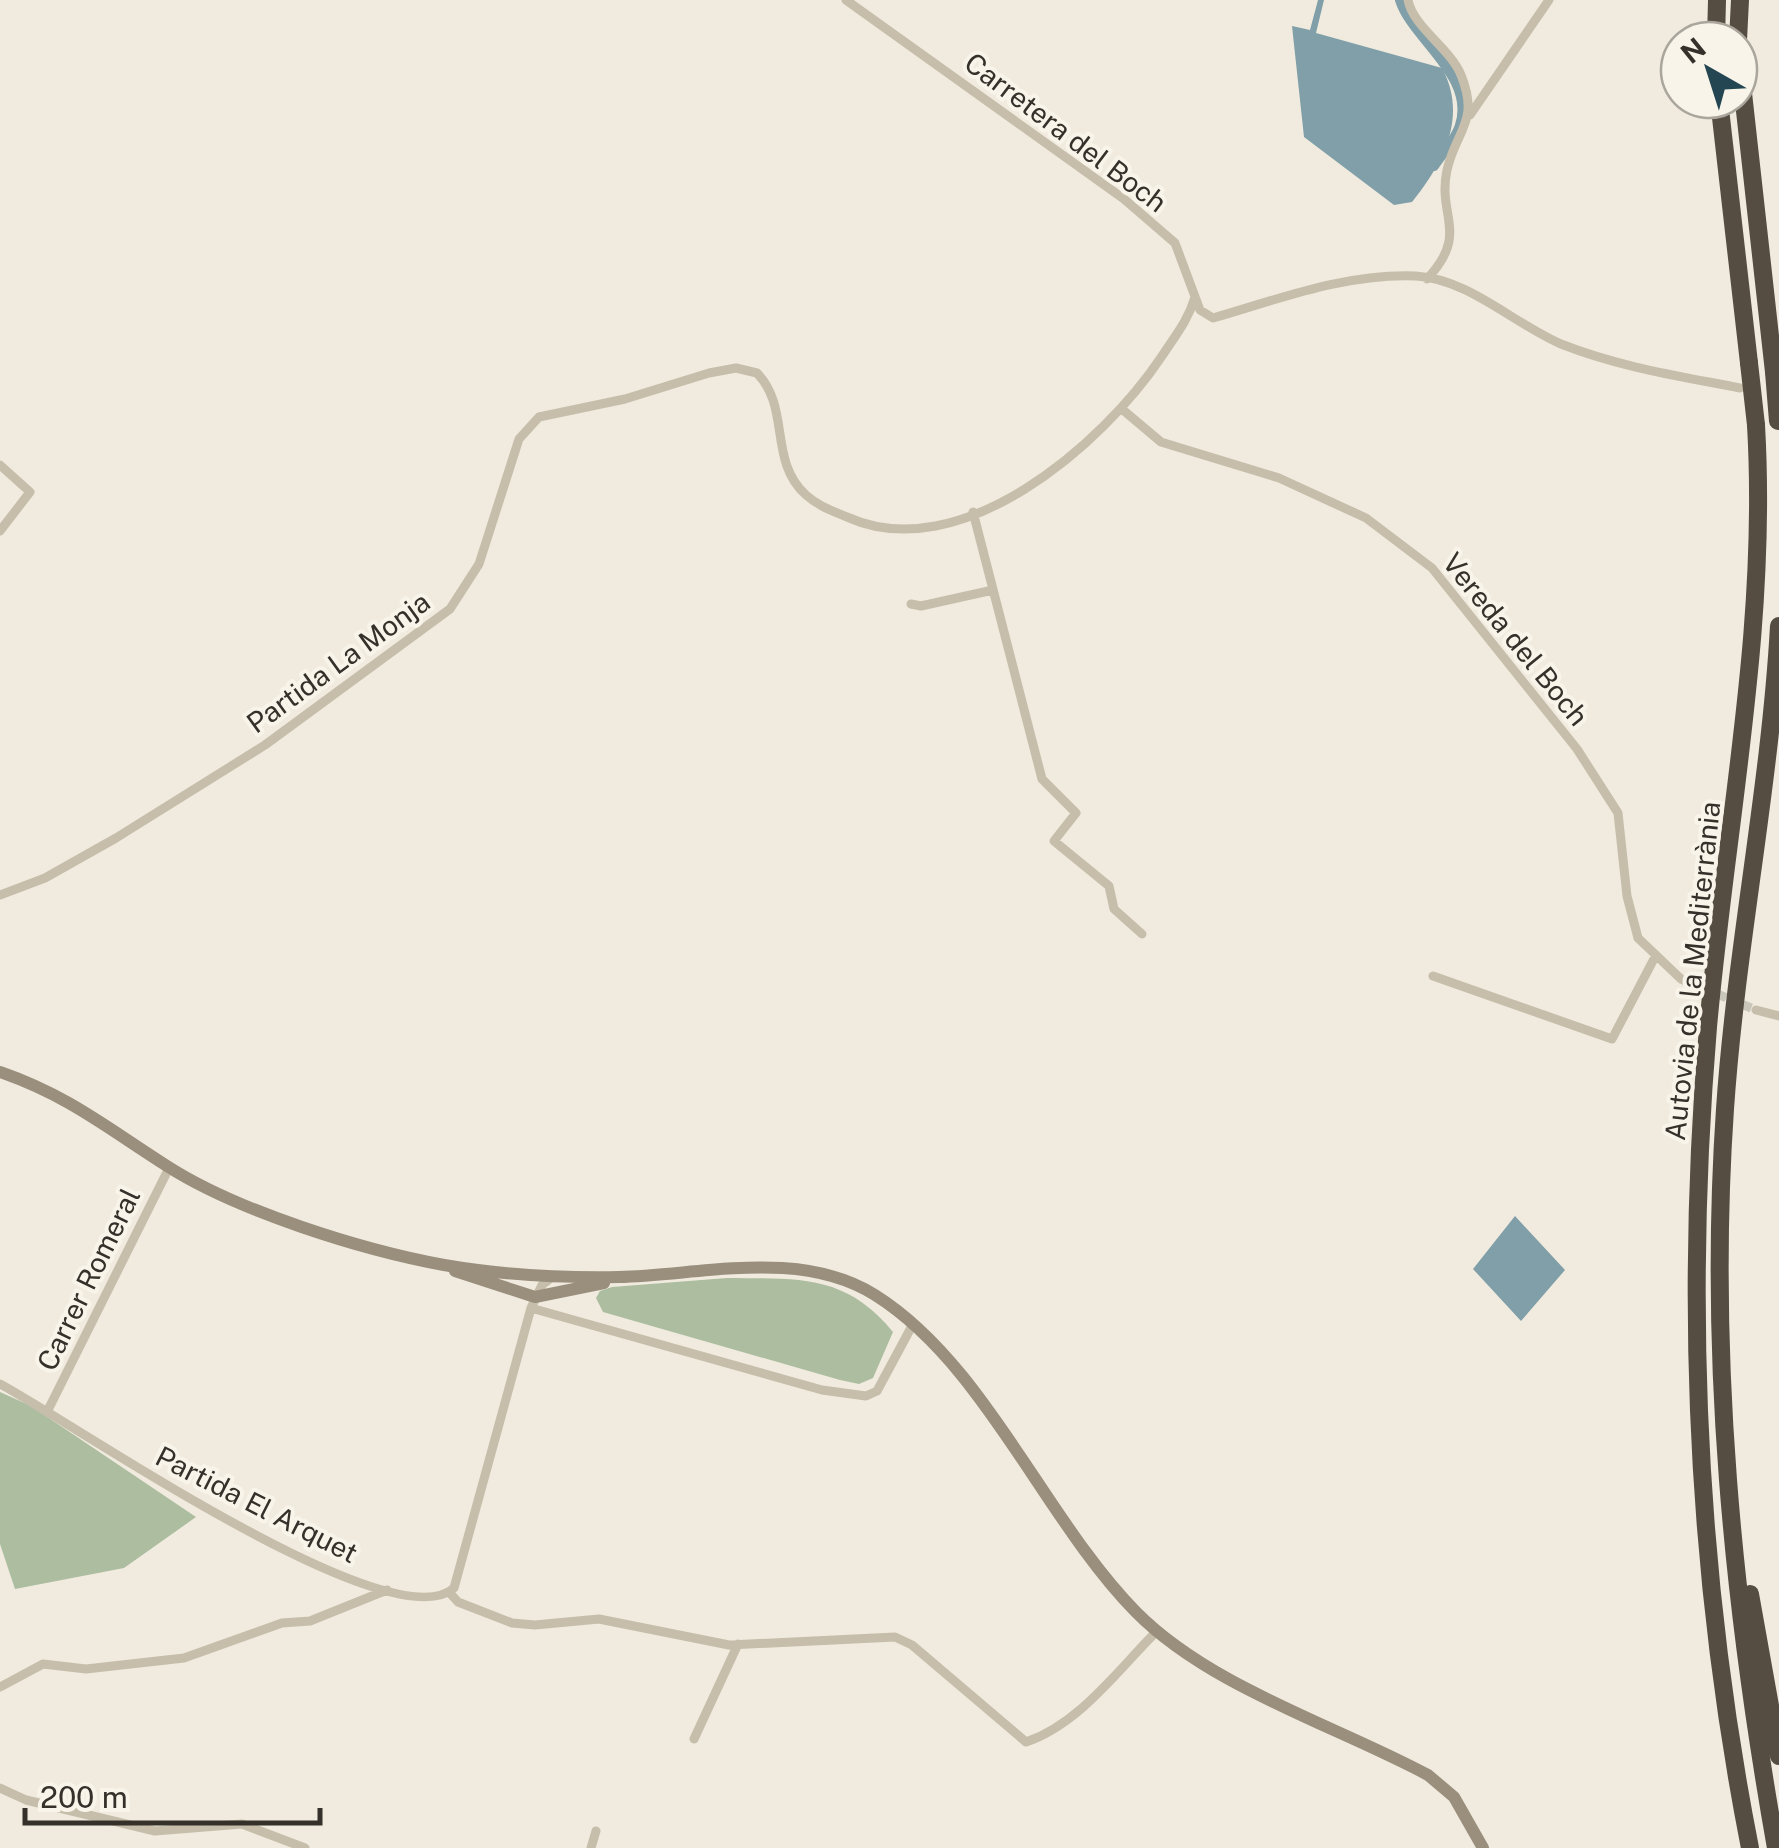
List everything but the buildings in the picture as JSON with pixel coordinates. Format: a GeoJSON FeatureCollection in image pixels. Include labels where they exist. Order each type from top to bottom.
{"type":"FeatureCollection","features":[{"type":"Feature","properties":{"kind":"highway","name":"Autovia de la Mediterrània"},"geometry":{"type":"LineString","coordinates":[[1721,120],[1756,425],[1760,514],[1756,628],[1707,1042],[1698,1312],[1706,1539],[1727,1713],[1750,1848]]}},
{"type":"Feature","properties":{"kind":"highway"},"geometry":{"type":"LineString","coordinates":[[1746,120],[1779,437]]}},
{"type":"Feature","properties":{"kind":"highway","name":"Autovia de la Mediterrània"},"geometry":{"type":"LineString","coordinates":[[1776,1848],[1752,1714],[1734,1552],[1721,1356],[1725,1113],[1779,626]]}},
{"type":"Feature","properties":{"kind":"highway"},"geometry":{"type":"LineString","coordinates":[[1734,1552],[1746,1573],[1779,1756]]}},
{"type":"Feature","properties":{"kind":"street","name":"Carretera del Boch"},"geometry":{"type":"LineString","coordinates":[[846,0],[1124,199],[1175,243],[1195,297]]}},
{"type":"Feature","properties":{"kind":"street"},"geometry":{"type":"LineString","coordinates":[[1408,0],[1460,72],[1470,115]]}},
{"type":"Feature","properties":{"kind":"street"},"geometry":{"type":"LineString","coordinates":[[1427,279],[1452,241],[1447,172],[1470,115],[1549,0]]}},
{"type":"Feature","properties":{"kind":"street"},"geometry":{"type":"LineString","coordinates":[[1195,297],[1200,310],[1213,318],[1345,280],[1427,279],[1473,294],[1555,341],[1610,362],[1740,388]]}},
{"type":"Feature","properties":{"kind":"street"},"geometry":{"type":"LineString","coordinates":[[1142,934],[1114,909],[1109,886],[1054,842],[1076,814],[1042,779],[973,512],[1027,490],[1123,410],[1188,320],[1195,297]]}},
{"type":"Feature","properties":{"kind":"street","name":"Partida La Monja"},"geometry":{"type":"LineString","coordinates":[[0,895],[45,878],[116,838],[265,745],[450,608],[479,564],[519,439],[539,417],[625,399],[736,368],[757,373],[777,402],[781,448],[795,483],[821,505],[873,529],[902,532],[973,512]]}},
{"type":"Feature","properties":{"kind":"street","name":"Vereda del Boch"},"geometry":{"type":"LineString","coordinates":[[1123,410],[1161,442],[1279,478],[1366,518],[1432,568],[1577,749],[1618,813],[1627,896],[1638,938],[1680,980],[1693,984]]}},
{"type":"Feature","properties":{"kind":"street"},"geometry":{"type":"LineString","coordinates":[[0,464],[30,492],[0,531]]}},
{"type":"Feature","properties":{"kind":"street"},"geometry":{"type":"LineString","coordinates":[[911,604],[921,606],[993,590]]}},
{"type":"Feature","properties":{"kind":"street"},"geometry":{"type":"LineString","coordinates":[[1433,976],[1612,1039],[1656,955]]}},
{"type":"Feature","properties":{"kind":"street"},"geometry":{"type":"LineString","coordinates":[[1756,1010],[1779,1016]]}},
{"type":"Feature","properties":{"kind":"street"},"geometry":{"type":"LineString","coordinates":[[0,1072],[88,1110],[168,1168],[298,1224],[439,1264],[546,1308],[822,1390],[866,1396],[877,1391],[912,1324]]}},
{"type":"Feature","properties":{"kind":"street","name":"Carrer Romeral"},"geometry":{"type":"LineString","coordinates":[[48,1410],[168,1168]]}},
{"type":"Feature","properties":{"kind":"street"},"geometry":{"type":"LineString","coordinates":[[439,1264],[551,1278],[768,1268],[809,1270],[873,1294],[912,1324],[969,1389],[1105,1576],[1156,1632],[1209,1667],[1428,1775],[1454,1798],[1483,1848]]}},
{"type":"Feature","properties":{"kind":"street"},"geometry":{"type":"LineString","coordinates":[[533,1303],[626,1277]]}},
{"type":"Feature","properties":{"kind":"street"},"geometry":{"type":"LineString","coordinates":[[551,1278],[533,1303],[449,1592],[458,1602],[512,1623],[610,1620],[738,1644],[895,1637],[912,1646],[1026,1742],[1048,1734],[1070,1718],[1156,1632]]}},
{"type":"Feature","properties":{"kind":"street","name":"Partida El Arquet"},"geometry":{"type":"LineString","coordinates":[[0,1384],[48,1410],[164,1486],[319,1568],[428,1599],[449,1592]]}},
{"type":"Feature","properties":{"kind":"street"},"geometry":{"type":"LineString","coordinates":[[0,1687],[43,1664],[86,1668],[184,1658],[282,1622],[310,1621],[387,1590]]}},
{"type":"Feature","properties":{"kind":"street"},"geometry":{"type":"LineString","coordinates":[[694,1739],[738,1644]]}},
{"type":"Feature","properties":{"kind":"street"},"geometry":{"type":"LineString","coordinates":[[0,1788],[26,1800],[155,1831],[242,1824],[305,1848]]}},
{"type":"Feature","properties":{"kind":"street"},"geometry":{"type":"LineString","coordinates":[[591,1848],[596,1831]]}},
{"type":"Feature","properties":{"kind":"green space"},"geometry":{"type":"Polygon","coordinates":[[[727,1278],[818,1283],[857,1299],[893,1332],[873,1378],[859,1384],[840,1380],[603,1312],[596,1298],[600,1291],[612,1287],[727,1278]]]}},
{"type":"Feature","properties":{"kind":"green space"},"geometry":{"type":"Polygon","coordinates":[[[0,1392],[31,1406],[196,1517],[124,1568],[15,1589],[0,1544],[0,1392]]]}},
{"type":"Feature","properties":{"kind":"water"},"geometry":{"type":"Polygon","coordinates":[[[1318,0],[1324,0],[1316,33],[1442,68],[1453,104],[1449,138],[1434,171],[1412,202],[1394,205],[1304,137],[1292,26],[1310,30],[1318,0]]]}},
{"type":"Feature","properties":{"kind":"water"},"geometry":{"type":"Polygon","coordinates":[[[1515,1216],[1565,1270],[1521,1321],[1473,1269],[1515,1216]]]}},
{"type":"Feature","properties":{"kind":"waterway"},"geometry":{"type":"LineString","coordinates":[[1400,0],[1451,74],[1463,107],[1460,125],[1434,166]]}},
{"type":"Feature","properties":{"kind":"tunnel"},"geometry":{"type":"LineString","coordinates":[[1693,984],[1756,1010]]}}]}
